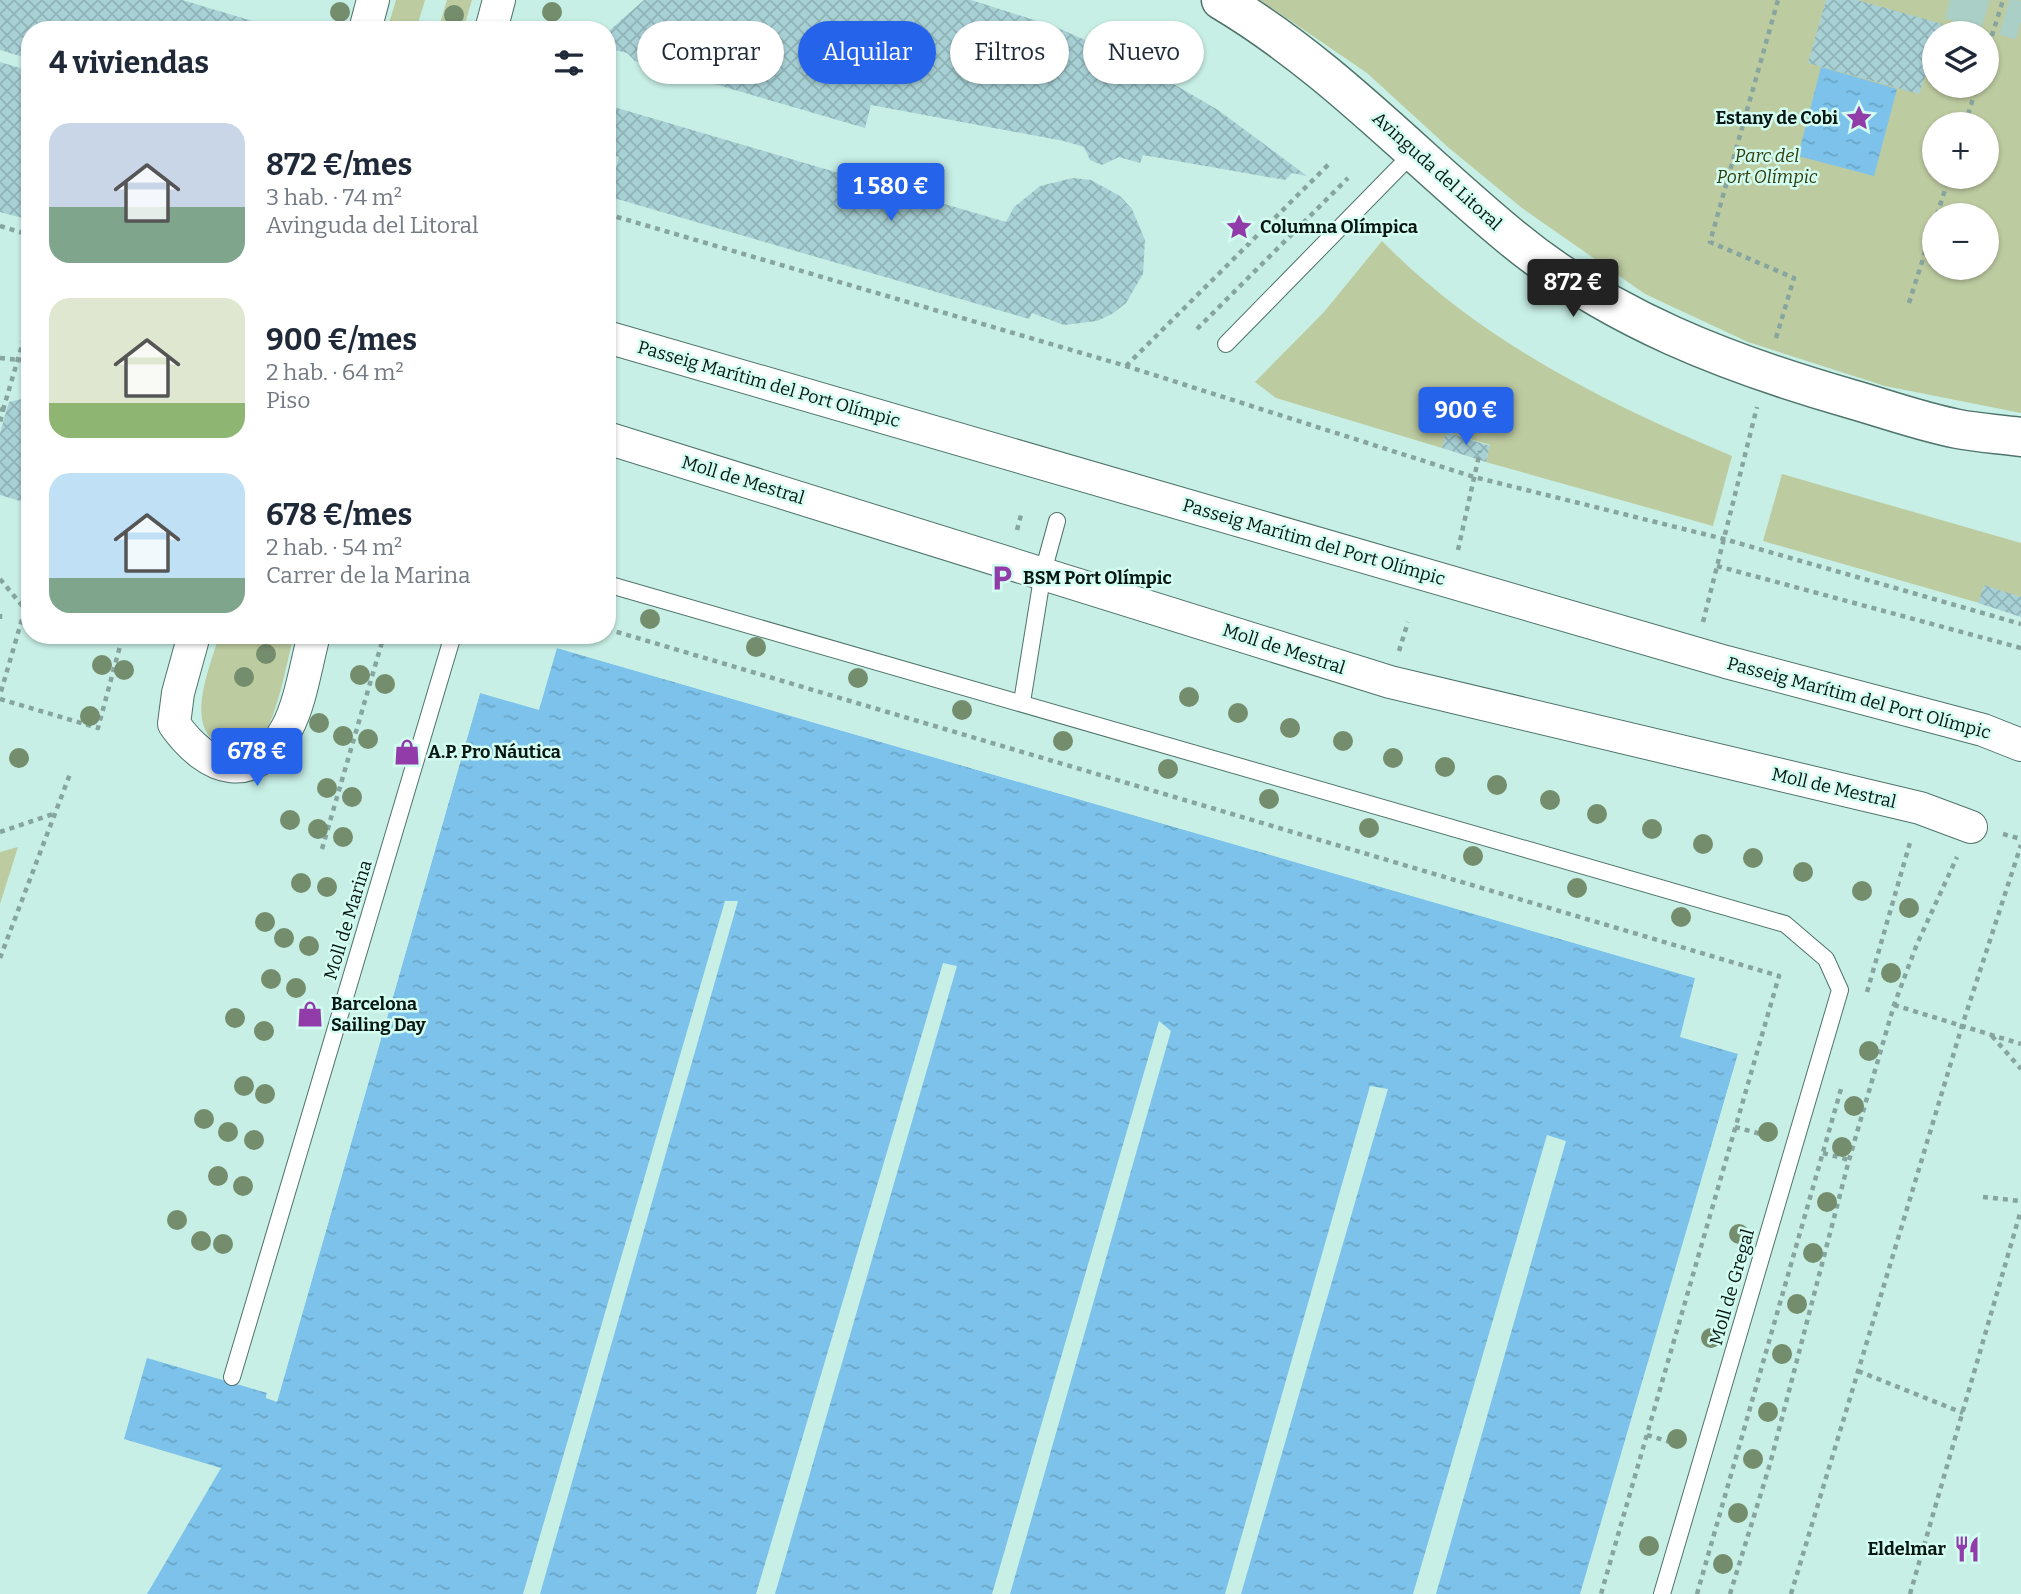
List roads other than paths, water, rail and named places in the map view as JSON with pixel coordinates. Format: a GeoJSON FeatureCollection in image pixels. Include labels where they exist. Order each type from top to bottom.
{"type":"FeatureCollection","features":[{"type":"Feature","properties":{"kind":"main road","name":"Avinguda del Litoral"},"geometry":{"type":"LineString","coordinates":[[1220,0],[1248,16],[1343,87],[1521,245],[1573,285],[1634,320],[1766,374],[1957,429],[2021,437]]}},
{"type":"Feature","properties":{"kind":"street"},"geometry":{"type":"LineString","coordinates":[[367,21],[373,0]]}},
{"type":"Feature","properties":{"kind":"street"},"geometry":{"type":"LineString","coordinates":[[493,21],[499,0]]}},
{"type":"Feature","properties":{"kind":"street","name":"Passeig Marítim del Port Olímpic"},"geometry":{"type":"LineString","coordinates":[[616,340],[1695,653],[1983,730],[2021,745]]}},
{"type":"Feature","properties":{"kind":"street","name":"Moll de Mestral"},"geometry":{"type":"LineString","coordinates":[[616,441],[1390,682],[1920,808],[1970,827]]}},
{"type":"Feature","properties":{"kind":"street"},"geometry":{"type":"LineString","coordinates":[[192,644],[178,693],[174,724],[200,755],[236,768],[254,762],[274,749],[288,726],[311,644]]}},
{"type":"Feature","properties":{"kind":"lane"},"geometry":{"type":"LineString","coordinates":[[1226,344],[1415,151]]}},
{"type":"Feature","properties":{"kind":"lane"},"geometry":{"type":"LineString","coordinates":[[616,587],[1022,702],[1043,572],[1057,521]]}},
{"type":"Feature","properties":{"kind":"lane","name":"Moll de Marina"},"geometry":{"type":"LineString","coordinates":[[232,1377],[450,644]]}},
{"type":"Feature","properties":{"kind":"lane","name":"Moll de Gregal"},"geometry":{"type":"LineString","coordinates":[[1022,702],[1195,756],[1785,924],[1826,959],[1840,990],[1662,1594]]}},
{"type":"Feature","properties":{"kind":"water"},"geometry":{"type":"Polygon","coordinates":[[[1821,67],[1897,89],[1874,176],[1798,156],[1821,67]]]}},
{"type":"Feature","properties":{"kind":"water"},"geometry":{"type":"Polygon","coordinates":[[[557,648],[1695,978],[1680,1037],[1738,1054],[1580,1594],[147,1594],[221,1468],[124,1439],[147,1358],[267,1393],[266,1398],[277,1401],[480,693],[539,710],[557,648]]]}},
{"type":"Feature","properties":{"kind":"tunnel"},"geometry":{"type":"LineString","coordinates":[[1950,0],[2021,21]]}},
{"type":"Feature","properties":{"kind":"place","name":"Estany de Cobi"},"geometry":{"type":"Point","coordinates":[1859,118]}},
{"type":"Feature","properties":{"kind":"place","name":"Columna Olímpica"},"geometry":{"type":"Point","coordinates":[1239,227]}},
{"type":"Feature","properties":{"kind":"place","name":"BSM Port Olímpic"},"geometry":{"type":"Point","coordinates":[1002,578]}},
{"type":"Feature","properties":{"kind":"place","name":"A.P. Pro Náutica"},"geometry":{"type":"Point","coordinates":[407,752]}},
{"type":"Feature","properties":{"kind":"place","name":"Barcelona Sailing Day"},"geometry":{"type":"Point","coordinates":[310,1014]}},
{"type":"Feature","properties":{"kind":"place","name":"Eldelmar"},"geometry":{"type":"Point","coordinates":[1967,1549]}},
{"type":"Feature","properties":{"kind":"park label","name":"Parc del Port Olímpic"},"geometry":{"type":"Point","coordinates":[1767,166]}}]}
